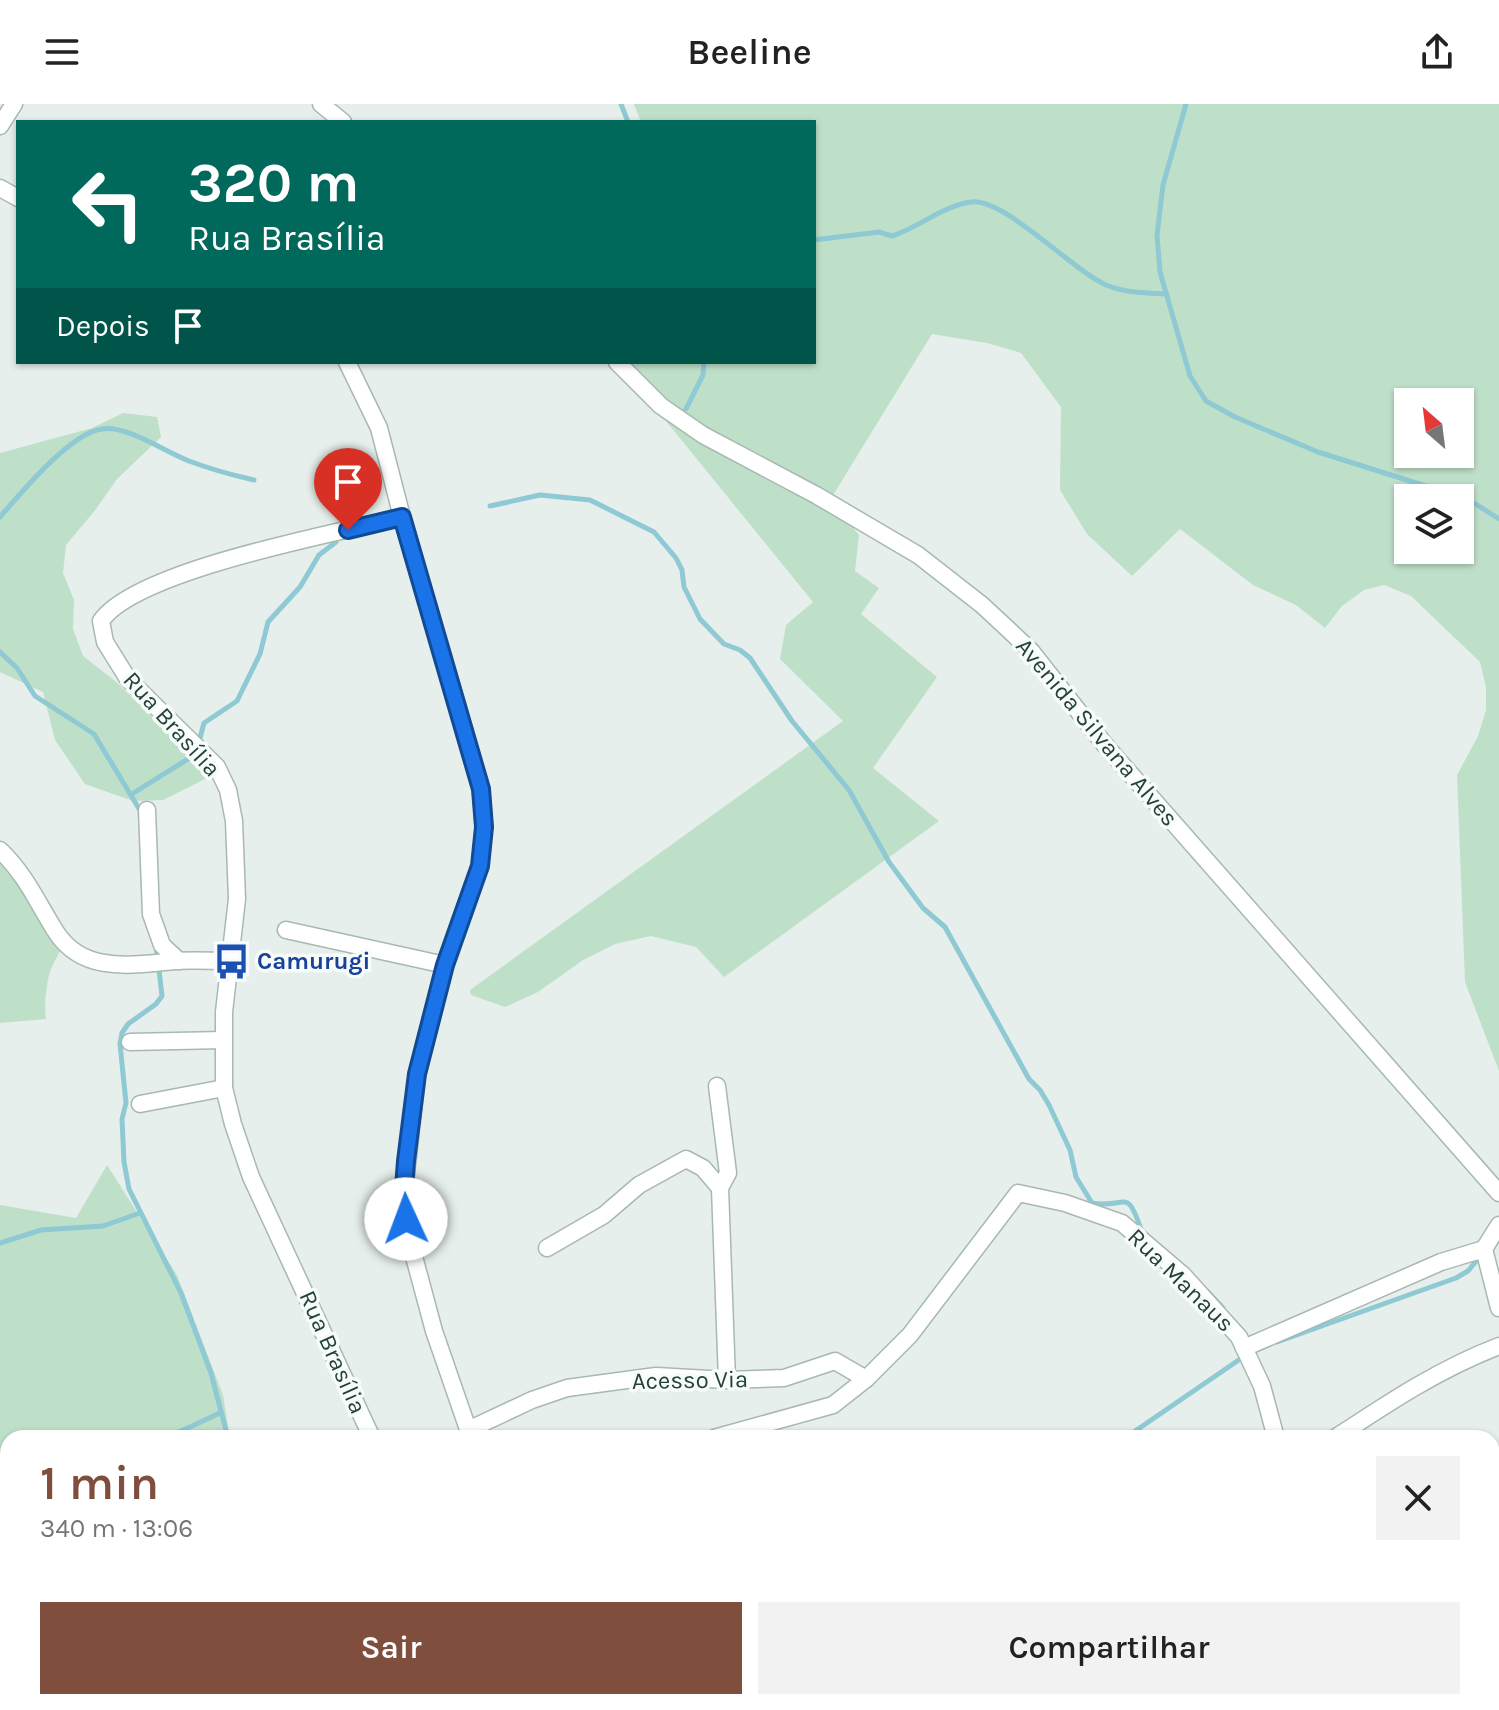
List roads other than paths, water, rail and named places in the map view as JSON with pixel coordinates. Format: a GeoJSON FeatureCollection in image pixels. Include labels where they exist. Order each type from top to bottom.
{"type":"FeatureCollection","features":[{"type":"Feature","properties":{"kind":"street"},"geometry":{"type":"LineString","coordinates":[[0,126],[14,104]]}},
{"type":"Feature","properties":{"kind":"street"},"geometry":{"type":"LineString","coordinates":[[321,104],[341,120]]}},
{"type":"Feature","properties":{"kind":"street"},"geometry":{"type":"LineString","coordinates":[[348,364],[379,428],[481,789],[484,827],[480,866],[445,965],[417,1074],[403,1201],[409,1238],[434,1331],[468,1430]]}},
{"type":"Feature","properties":{"kind":"street","name":"Avenida Silvana Alves"},"geometry":{"type":"LineString","coordinates":[[619,364],[661,406],[703,435],[816,495],[918,555],[991,613],[1031,651],[1105,745],[1499,1193]]}},
{"type":"Feature","properties":{"kind":"street","name":"Rua Brasília"},"geometry":{"type":"LineString","coordinates":[[368,1430],[251,1177],[224,1088],[223,1040],[237,899],[234,821],[228,790],[217,767],[128,679],[105,642],[101,621],[110,608],[167,580],[241,556],[402,517]]}},
{"type":"Feature","properties":{"kind":"street"},"geometry":{"type":"LineString","coordinates":[[147,810],[151,914],[162,945],[179,961]]}},
{"type":"Feature","properties":{"kind":"street"},"geometry":{"type":"LineString","coordinates":[[0,850],[20,869],[57,935],[79,957],[131,966],[179,961],[231,961]]}},
{"type":"Feature","properties":{"kind":"street"},"geometry":{"type":"LineString","coordinates":[[286,930],[445,965]]}},
{"type":"Feature","properties":{"kind":"street"},"geometry":{"type":"LineString","coordinates":[[130,1042],[223,1040]]}},
{"type":"Feature","properties":{"kind":"street"},"geometry":{"type":"LineString","coordinates":[[717,1086],[728,1173],[720,1188],[727,1380]]}},
{"type":"Feature","properties":{"kind":"street"},"geometry":{"type":"LineString","coordinates":[[140,1104],[224,1088]]}},
{"type":"Feature","properties":{"kind":"street"},"geometry":{"type":"LineString","coordinates":[[547,1248],[604,1215],[639,1185],[686,1159],[703,1168],[720,1188]]}},
{"type":"Feature","properties":{"kind":"street","name":"Rua Manaus"},"geometry":{"type":"LineString","coordinates":[[866,1379],[910,1335],[1018,1193],[1065,1203],[1122,1223],[1183,1275],[1239,1337],[1262,1386],[1274,1430]]}},
{"type":"Feature","properties":{"kind":"street"},"geometry":{"type":"LineString","coordinates":[[1244,1348],[1441,1262],[1484,1249],[1499,1225]]}},
{"type":"Feature","properties":{"kind":"street"},"geometry":{"type":"LineString","coordinates":[[1484,1249],[1499,1308]]}},
{"type":"Feature","properties":{"kind":"street"},"geometry":{"type":"LineString","coordinates":[[1347,1430],[1424,1380],[1499,1346]]}},
{"type":"Feature","properties":{"kind":"street","name":"Acesso Via"},"geometry":{"type":"LineString","coordinates":[[476,1430],[532,1400],[567,1388],[656,1376],[727,1380],[784,1378],[835,1361],[866,1379]]}},
{"type":"Feature","properties":{"kind":"street"},"geometry":{"type":"LineString","coordinates":[[743,1430],[833,1405],[866,1379]]}},
{"type":"Feature","properties":{"kind":"waterway"},"geometry":{"type":"LineString","coordinates":[[621,104],[627,120]]}},
{"type":"Feature","properties":{"kind":"waterway"},"geometry":{"type":"LineString","coordinates":[[1186,104],[1163,185],[1157,235],[1160,272],[1190,376],[1206,401],[1235,417],[1318,452],[1474,503],[1499,519]]}},
{"type":"Feature","properties":{"kind":"waterway"},"geometry":{"type":"LineString","coordinates":[[816,240],[879,232],[892,236],[960,204],[985,204],[1020,223],[1106,285],[1129,291],[1167,294]]}},
{"type":"Feature","properties":{"kind":"waterway"},"geometry":{"type":"LineString","coordinates":[[686,409],[703,375],[704,364]]}},
{"type":"Feature","properties":{"kind":"waterway"},"geometry":{"type":"LineString","coordinates":[[0,517],[61,452],[89,433],[102,429],[123,431],[189,461],[254,480]]}},
{"type":"Feature","properties":{"kind":"waterway"},"geometry":{"type":"LineString","coordinates":[[490,506],[540,495],[590,500],[654,532],[676,558],[682,570],[684,587],[700,619],[724,644],[750,658],[792,721],[849,790],[889,862],[923,908],[945,927],[1029,1079],[1049,1105],[1070,1150],[1076,1177],[1092,1203],[1129,1204],[1142,1232]]}},
{"type":"Feature","properties":{"kind":"waterway"},"geometry":{"type":"LineString","coordinates":[[132,794],[191,757],[197,749],[204,723],[237,701],[260,654],[268,622],[300,587],[319,555],[336,542]]}},
{"type":"Feature","properties":{"kind":"waterway"},"geometry":{"type":"LineString","coordinates":[[0,652],[17,668],[35,696],[94,734],[141,812]]}},
{"type":"Feature","properties":{"kind":"waterway"},"geometry":{"type":"LineString","coordinates":[[156,944],[162,996],[128,1024],[120,1044],[126,1103],[122,1119],[124,1162],[129,1189],[181,1293],[211,1373],[226,1430]]}},
{"type":"Feature","properties":{"kind":"waterway"},"geometry":{"type":"LineString","coordinates":[[0,1243],[41,1230],[103,1226],[140,1213]]}},
{"type":"Feature","properties":{"kind":"waterway"},"geometry":{"type":"LineString","coordinates":[[1277,1342],[1456,1278],[1468,1271],[1482,1254]]}},
{"type":"Feature","properties":{"kind":"waterway"},"geometry":{"type":"LineString","coordinates":[[1208,1292],[1223,1308]]}},
{"type":"Feature","properties":{"kind":"waterway"},"geometry":{"type":"LineString","coordinates":[[1137,1430],[1246,1355]]}},
{"type":"Feature","properties":{"kind":"waterway"},"geometry":{"type":"LineString","coordinates":[[183,1430],[220,1413]]}},
{"type":"Feature","properties":{"kind":"place","name":"Camurugi"},"geometry":{"type":"Point","coordinates":[231,961]}}]}
